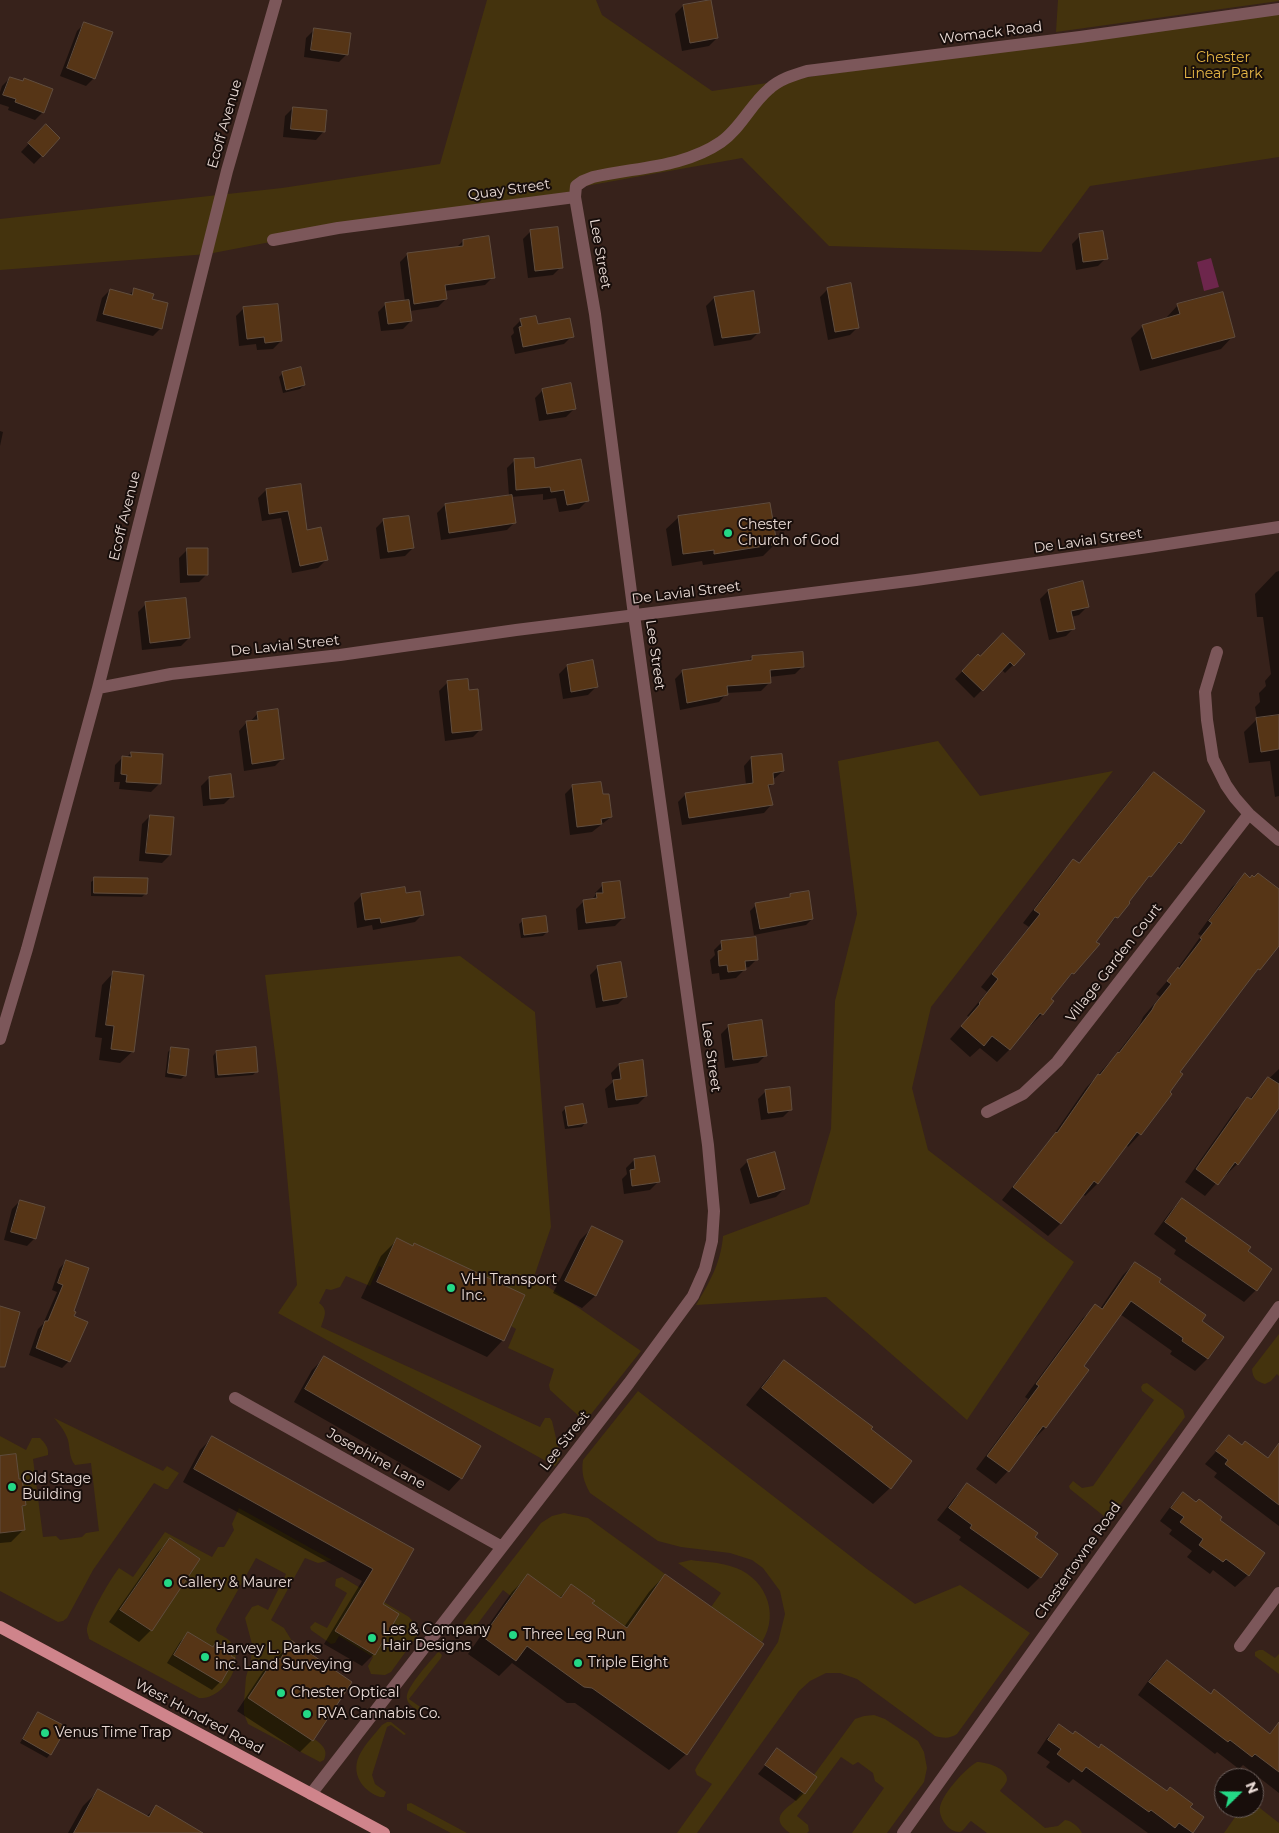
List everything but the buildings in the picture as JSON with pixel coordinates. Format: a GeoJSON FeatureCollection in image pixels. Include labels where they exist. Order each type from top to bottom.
{"type":"FeatureCollection","features":[{"type":"Feature","properties":{"kind":"main road","name":"West Hundred Road"},"geometry":{"type":"LineString","coordinates":[[0,1627],[384,1833]]}},
{"type":"Feature","properties":{"kind":"street","name":"Ecoff Avenue"},"geometry":{"type":"LineString","coordinates":[[0,1039],[27,949],[98,688],[227,170],[276,0]]}},
{"type":"Feature","properties":{"kind":"street","name":"Womack Road"},"geometry":{"type":"LineString","coordinates":[[575,197],[576,186],[583,181],[605,174],[666,165],[710,149],[731,135],[763,94],[771,87],[793,76],[808,72],[1279,9]]}},
{"type":"Feature","properties":{"kind":"street","name":"Quay Street"},"geometry":{"type":"LineString","coordinates":[[273,240],[338,228],[575,197]]}},
{"type":"Feature","properties":{"kind":"street","name":"Lee Street"},"geometry":{"type":"LineString","coordinates":[[311,1794],[629,1383],[693,1296],[705,1269],[712,1241],[714,1211],[708,1144],[634,615],[595,314],[575,197]]}},
{"type":"Feature","properties":{"kind":"street","name":"De Lavial Street"},"geometry":{"type":"LineString","coordinates":[[98,688],[171,674],[340,655],[935,577],[1279,527]]}},
{"type":"Feature","properties":{"kind":"street"},"geometry":{"type":"LineString","coordinates":[[1217,652],[1205,692],[1206,720],[1214,759],[1226,785],[1249,814],[1279,840]]}},
{"type":"Feature","properties":{"kind":"street","name":"Village Garden Court"},"geometry":{"type":"LineString","coordinates":[[987,1112],[1023,1094],[1057,1062],[1249,814]]}},
{"type":"Feature","properties":{"kind":"street","name":"Chestertowne Road"},"geometry":{"type":"LineString","coordinates":[[903,1833],[1279,1308]]}},
{"type":"Feature","properties":{"kind":"street","name":"Josephine Lane"},"geometry":{"type":"LineString","coordinates":[[235,1398],[502,1547]]}},
{"type":"Feature","properties":{"kind":"street"},"geometry":{"type":"LineString","coordinates":[[1240,1646],[1279,1594]]}},
{"type":"Feature","properties":{"kind":"green space","name":"Chester Linear Park"},"geometry":{"type":"Polygon","coordinates":[[[487,0],[596,0],[602,15],[712,91],[1279,9],[1279,157],[1090,186],[1041,252],[829,246],[742,158],[580,187],[559,196],[338,229],[208,254],[0,270],[0,219],[282,188],[440,164],[487,0]]]}},
{"type":"Feature","properties":{"kind":"green space"},"geometry":{"type":"Polygon","coordinates":[[[1058,0],[1279,0],[1279,1],[1056,32],[1058,0]]]}},
{"type":"Feature","properties":{"kind":"green space"},"geometry":{"type":"Polygon","coordinates":[[[938,741],[980,796],[1113,771],[931,1007],[912,1088],[928,1150],[1074,1262],[967,1420],[826,1297],[696,1305],[710,1281],[717,1264],[723,1236],[809,1204],[831,1129],[835,1001],[857,914],[838,761],[938,741]]]}},
{"type":"Feature","properties":{"kind":"green space"},"geometry":{"type":"Polygon","coordinates":[[[460,956],[535,1012],[551,1227],[534,1277],[641,1351],[588,1418],[582,1419],[550,1390],[549,1385],[554,1369],[508,1348],[516,1329],[511,1326],[525,1295],[413,1252],[385,1263],[383,1268],[379,1266],[370,1286],[346,1276],[340,1287],[331,1290],[326,1289],[319,1303],[325,1311],[321,1327],[540,1427],[545,1418],[550,1418],[560,1455],[560,1459],[555,1466],[278,1313],[297,1285],[278,1077],[265,975],[460,956]]]}},
{"type":"Feature","properties":{"kind":"green space"},"geometry":{"type":"Polygon","coordinates":[[[1279,1334],[1279,1376],[1277,1374],[1271,1381],[1265,1384],[1259,1382],[1253,1375],[1252,1369],[1279,1334]]]}},
{"type":"Feature","properties":{"kind":"green space"},"geometry":{"type":"Polygon","coordinates":[[[1147,1383],[1183,1410],[1185,1417],[1112,1516],[1109,1518],[1105,1517],[1070,1489],[1069,1486],[1073,1481],[1082,1488],[1093,1486],[1154,1400],[1142,1391],[1141,1387],[1147,1383]]]}},
{"type":"Feature","properties":{"kind":"green space"},"geometry":{"type":"Polygon","coordinates":[[[638,1391],[867,1569],[915,1604],[960,1585],[1030,1633],[957,1734],[946,1738],[935,1736],[857,1679],[840,1673],[826,1673],[810,1681],[799,1691],[697,1833],[677,1833],[712,1784],[697,1775],[695,1770],[778,1642],[785,1614],[780,1591],[763,1568],[752,1560],[730,1553],[681,1547],[658,1541],[590,1493],[582,1469],[583,1460],[638,1391]]]}},
{"type":"Feature","properties":{"kind":"green space"},"geometry":{"type":"Polygon","coordinates":[[[54,1418],[163,1471],[167,1466],[179,1473],[168,1489],[154,1483],[93,1570],[67,1618],[58,1622],[0,1591],[0,1436],[26,1450],[32,1438],[40,1438],[47,1448],[48,1455],[33,1459],[43,1537],[56,1536],[60,1540],[82,1537],[86,1533],[99,1531],[91,1463],[75,1465],[67,1437],[54,1418]]]}},
{"type":"Feature","properties":{"kind":"green space"},"geometry":{"type":"Polygon","coordinates":[[[239,1508],[332,1560],[318,1563],[305,1558],[271,1620],[284,1628],[292,1641],[313,1738],[319,1742],[326,1753],[324,1760],[320,1762],[248,1724],[244,1714],[246,1677],[251,1660],[252,1644],[245,1618],[252,1607],[258,1605],[268,1610],[286,1574],[256,1558],[216,1629],[217,1633],[230,1641],[235,1650],[236,1659],[230,1678],[217,1693],[199,1698],[89,1639],[87,1631],[90,1618],[105,1589],[119,1568],[133,1577],[165,1532],[212,1557],[218,1547],[224,1547],[234,1530],[232,1524],[239,1508]]]}},
{"type":"Feature","properties":{"kind":"green space"},"geometry":{"type":"Polygon","coordinates":[[[564,1513],[588,1518],[665,1574],[634,1642],[512,1597],[503,1590],[473,1630],[463,1623],[541,1523],[552,1516],[564,1513]]]}},
{"type":"Feature","properties":{"kind":"green space"},"geometry":{"type":"Polygon","coordinates":[[[691,1560],[730,1566],[752,1577],[760,1586],[766,1596],[770,1619],[762,1642],[711,1607],[721,1593],[678,1563],[691,1560]]]}},
{"type":"Feature","properties":{"kind":"green space"},"geometry":{"type":"Polygon","coordinates":[[[342,1577],[409,1617],[415,1624],[417,1636],[391,1672],[385,1675],[371,1674],[368,1666],[373,1657],[339,1636],[335,1643],[331,1644],[311,1630],[310,1627],[315,1622],[327,1628],[347,1593],[335,1586],[336,1579],[342,1577]]]}},
{"type":"Feature","properties":{"kind":"green space"},"geometry":{"type":"Polygon","coordinates":[[[1263,1650],[1275,1658],[1279,1654],[1279,1674],[1255,1656],[1255,1652],[1263,1650]]]}},
{"type":"Feature","properties":{"kind":"green space"},"geometry":{"type":"Polygon","coordinates":[[[439,1652],[442,1655],[441,1658],[409,1699],[423,1709],[421,1712],[412,1707],[407,1699],[407,1695],[418,1676],[439,1652]]]}},
{"type":"Feature","properties":{"kind":"green space"},"geometry":{"type":"Polygon","coordinates":[[[874,1715],[885,1719],[918,1741],[924,1752],[927,1768],[924,1782],[887,1833],[852,1833],[884,1788],[875,1781],[873,1773],[858,1762],[853,1765],[841,1757],[797,1816],[808,1825],[809,1831],[807,1833],[788,1832],[781,1824],[781,1814],[794,1802],[855,1719],[874,1715]]]}},
{"type":"Feature","properties":{"kind":"green space"},"geometry":{"type":"Polygon","coordinates":[[[391,1722],[406,1734],[404,1735],[391,1725],[387,1727],[372,1775],[375,1784],[386,1792],[384,1797],[380,1797],[367,1790],[361,1783],[356,1767],[361,1752],[382,1725],[391,1722]]]}},
{"type":"Feature","properties":{"kind":"green space"},"geometry":{"type":"Polygon","coordinates":[[[977,1762],[986,1763],[1004,1772],[1007,1780],[1000,1791],[1045,1828],[1058,1826],[1065,1820],[1075,1825],[1082,1833],[987,1833],[971,1821],[960,1832],[952,1830],[945,1824],[941,1815],[940,1807],[942,1801],[955,1782],[977,1762]]]}},
{"type":"Feature","properties":{"kind":"green space"},"geometry":{"type":"Polygon","coordinates":[[[411,1803],[467,1833],[451,1833],[407,1810],[407,1804],[411,1803]]]}},
{"type":"Feature","properties":{"kind":"green space"},"geometry":{"type":"Polygon","coordinates":[[[1264,1811],[1279,1823],[1279,1833],[1224,1833],[1234,1818],[1264,1818],[1264,1811]]]}},
{"type":"Feature","properties":{"kind":"shaded area"},"geometry":{"type":"Polygon","coordinates":[[[1211,258],[1219,287],[1204,291],[1197,262],[1211,258]]]}},
{"type":"Feature","properties":{"kind":"place","name":"Chester Church of God"},"geometry":{"type":"Point","coordinates":[728,533]}},
{"type":"Feature","properties":{"kind":"place","name":"VHI Transport Inc."},"geometry":{"type":"Point","coordinates":[451,1288]}},
{"type":"Feature","properties":{"kind":"place","name":"Old Stage Building"},"geometry":{"type":"Point","coordinates":[12,1487]}},
{"type":"Feature","properties":{"kind":"place","name":"Callery & Maurer"},"geometry":{"type":"Point","coordinates":[168,1583]}},
{"type":"Feature","properties":{"kind":"place","name":"Three Leg Run"},"geometry":{"type":"Point","coordinates":[513,1635]}},
{"type":"Feature","properties":{"kind":"place","name":"Les & Company Hair Designs"},"geometry":{"type":"Point","coordinates":[372,1638]}},
{"type":"Feature","properties":{"kind":"place","name":"Harvey L. Parks inc. Land Surveying"},"geometry":{"type":"Point","coordinates":[205,1657]}},
{"type":"Feature","properties":{"kind":"place","name":"Triple Eight"},"geometry":{"type":"Point","coordinates":[578,1663]}},
{"type":"Feature","properties":{"kind":"place","name":"Chester Optical"},"geometry":{"type":"Point","coordinates":[281,1693]}},
{"type":"Feature","properties":{"kind":"place","name":"RVA Cannabis Co."},"geometry":{"type":"Point","coordinates":[307,1714]}},
{"type":"Feature","properties":{"kind":"place","name":"Venus Time Trap"},"geometry":{"type":"Point","coordinates":[45,1733]}}]}
